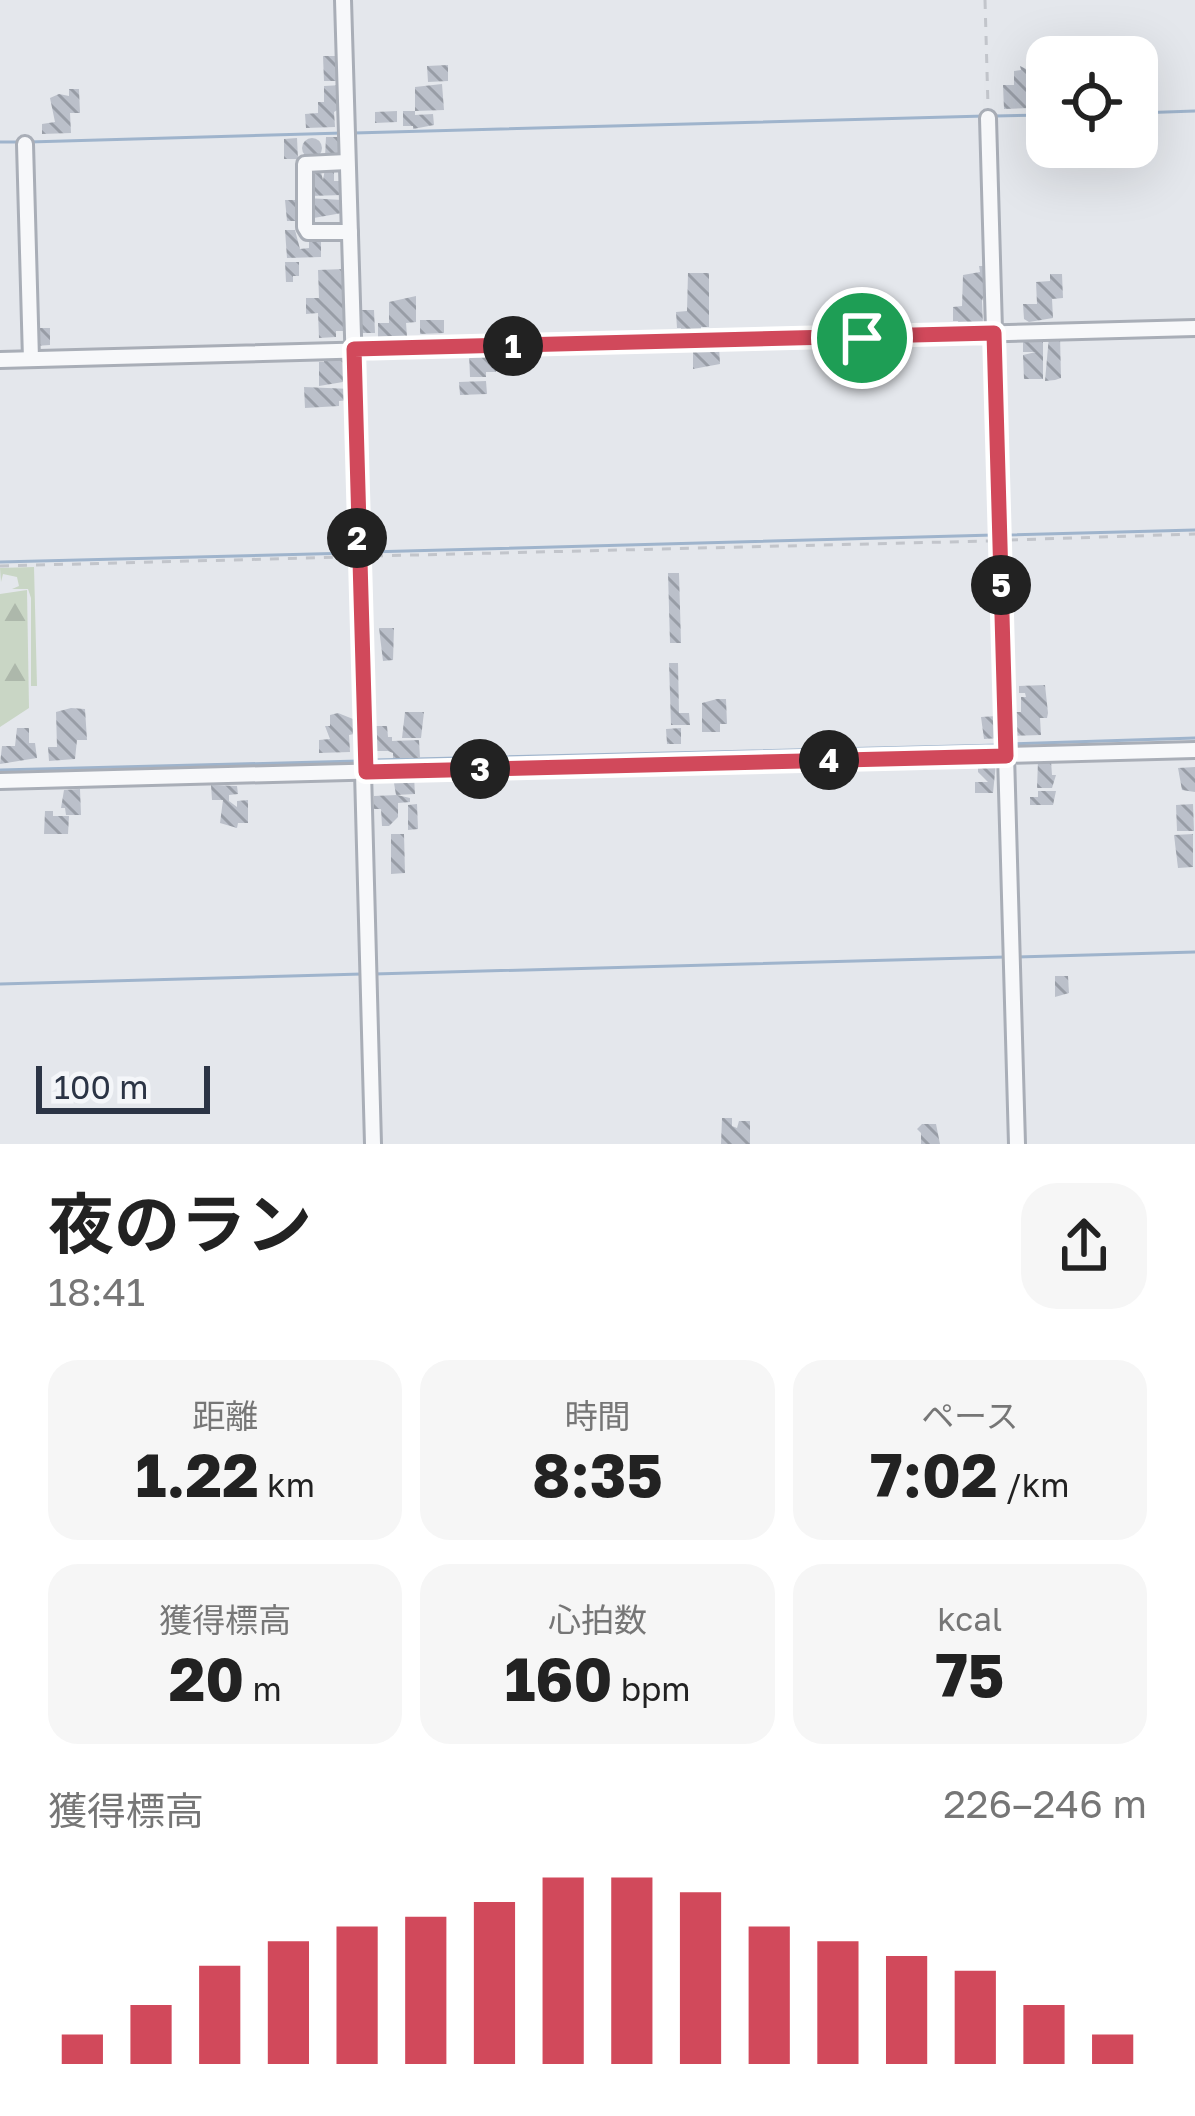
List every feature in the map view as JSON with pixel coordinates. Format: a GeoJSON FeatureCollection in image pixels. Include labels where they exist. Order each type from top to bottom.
{"type":"FeatureCollection","features":[{"type":"Feature","properties":{"kind":"street"},"geometry":{"type":"LineString","coordinates":[[344,0],[373,1144]]}},
{"type":"Feature","properties":{"kind":"street"},"geometry":{"type":"LineString","coordinates":[[988,116],[1017,1144]]}},
{"type":"Feature","properties":{"kind":"street"},"geometry":{"type":"LineString","coordinates":[[26,144],[30,354]]}},
{"type":"Feature","properties":{"kind":"street"},"geometry":{"type":"LineString","coordinates":[[347,162],[304,164],[304,226],[308,232],[350,232]]}},
{"type":"Feature","properties":{"kind":"street"},"geometry":{"type":"LineString","coordinates":[[0,359],[30,354],[1195,328]]}},
{"type":"Feature","properties":{"kind":"street"},"geometry":{"type":"LineString","coordinates":[[0,781],[365,767],[1195,750]]}},
{"type":"Feature","properties":{"kind":"path"},"geometry":{"type":"LineString","coordinates":[[985,0],[988,116]]}},
{"type":"Feature","properties":{"kind":"path"},"geometry":{"type":"LineString","coordinates":[[0,566],[1195,534]]}},
{"type":"Feature","properties":{"kind":"green space"},"geometry":{"type":"Polygon","coordinates":[[[34,567],[37,686],[31,686],[31,598],[28,589],[12,589],[19,586],[17,577],[3,574],[1,582],[0,568],[34,567]]]}},
{"type":"Feature","properties":{"kind":"green space"},"geometry":{"type":"Polygon","coordinates":[[[27,590],[29,708],[0,727],[0,594],[27,590]]]}},
{"type":"Feature","properties":{"kind":"building"},"geometry":{"type":"Polygon","coordinates":[[[323,56],[338,56],[339,81],[324,81],[323,56]]]}},
{"type":"Feature","properties":{"kind":"building"},"geometry":{"type":"Polygon","coordinates":[[[448,65],[448,81],[428,82],[427,66],[448,65]]]}},
{"type":"Feature","properties":{"kind":"building"},"geometry":{"type":"Polygon","coordinates":[[[1020,66],[1026,69],[1026,108],[1004,109],[1003,85],[1014,85],[1014,71],[1021,70],[1020,66]]]}},
{"type":"Feature","properties":{"kind":"building"},"geometry":{"type":"Polygon","coordinates":[[[442,84],[444,110],[415,111],[415,87],[442,84]]]}},
{"type":"Feature","properties":{"kind":"building"},"geometry":{"type":"Polygon","coordinates":[[[342,85],[342,107],[334,112],[335,127],[306,128],[305,114],[318,113],[324,86],[342,85]]]}},
{"type":"Feature","properties":{"kind":"building"},"geometry":{"type":"Polygon","coordinates":[[[69,89],[79,89],[80,113],[70,113],[71,133],[42,134],[42,124],[55,122],[50,98],[69,96],[69,89]]]}},
{"type":"Feature","properties":{"kind":"building"},"geometry":{"type":"Polygon","coordinates":[[[397,111],[397,122],[375,123],[375,112],[397,111]]]}},
{"type":"Feature","properties":{"kind":"building"},"geometry":{"type":"Polygon","coordinates":[[[403,111],[415,111],[415,115],[433,114],[434,125],[403,126],[403,111]]]}},
{"type":"Feature","properties":{"kind":"building"},"geometry":{"type":"Polygon","coordinates":[[[326,137],[340,137],[341,156],[325,157],[326,137]]]}},
{"type":"Feature","properties":{"kind":"building"},"geometry":{"type":"Polygon","coordinates":[[[297,138],[298,159],[284,159],[284,139],[297,138]]]}},
{"type":"Feature","properties":{"kind":"building"},"geometry":{"type":"Polygon","coordinates":[[[312,138],[322,148],[312,158],[302,148],[312,138]]]}},
{"type":"Feature","properties":{"kind":"building"},"geometry":{"type":"Polygon","coordinates":[[[320,168],[323,180],[325,169],[334,169],[342,195],[310,196],[311,169],[320,168]]]}},
{"type":"Feature","properties":{"kind":"building"},"geometry":{"type":"Polygon","coordinates":[[[307,198],[342,200],[342,213],[308,219],[307,198]]]}},
{"type":"Feature","properties":{"kind":"building"},"geometry":{"type":"Polygon","coordinates":[[[285,200],[298,200],[297,221],[287,221],[285,200]]]}},
{"type":"Feature","properties":{"kind":"building"},"geometry":{"type":"Polygon","coordinates":[[[285,230],[295,230],[300,249],[309,248],[309,238],[321,238],[321,257],[287,258],[285,230]]]}},
{"type":"Feature","properties":{"kind":"building"},"geometry":{"type":"Polygon","coordinates":[[[285,262],[299,262],[299,276],[293,276],[293,282],[286,282],[285,262]]]}},
{"type":"Feature","properties":{"kind":"building"},"geometry":{"type":"Polygon","coordinates":[[[979,266],[989,266],[983,325],[959,326],[953,321],[953,307],[962,306],[963,275],[980,272],[979,266]]]}},
{"type":"Feature","properties":{"kind":"building"},"geometry":{"type":"Polygon","coordinates":[[[344,269],[348,331],[319,338],[318,313],[306,314],[306,298],[319,298],[318,270],[344,269]]]}},
{"type":"Feature","properties":{"kind":"building"},"geometry":{"type":"Polygon","coordinates":[[[688,273],[709,273],[709,327],[701,327],[701,332],[677,328],[676,312],[687,311],[688,273]]]}},
{"type":"Feature","properties":{"kind":"building"},"geometry":{"type":"Polygon","coordinates":[[[1050,274],[1062,274],[1063,298],[1052,299],[1053,318],[1029,322],[1024,319],[1023,304],[1037,304],[1036,282],[1050,281],[1050,274]]]}},
{"type":"Feature","properties":{"kind":"building"},"geometry":{"type":"Polygon","coordinates":[[[416,296],[416,322],[406,323],[407,336],[378,337],[378,323],[389,323],[389,302],[416,296]]]}},
{"type":"Feature","properties":{"kind":"building"},"geometry":{"type":"Polygon","coordinates":[[[359,310],[374,310],[375,333],[360,333],[359,310]]]}},
{"type":"Feature","properties":{"kind":"building"},"geometry":{"type":"Polygon","coordinates":[[[420,320],[444,320],[444,333],[420,334],[420,320]]]}},
{"type":"Feature","properties":{"kind":"building"},"geometry":{"type":"Polygon","coordinates":[[[35,328],[50,328],[50,345],[35,346],[35,328]]]}},
{"type":"Feature","properties":{"kind":"building"},"geometry":{"type":"Polygon","coordinates":[[[1049,336],[1060,336],[1061,378],[1045,381],[1049,336]]]}},
{"type":"Feature","properties":{"kind":"building"},"geometry":{"type":"Polygon","coordinates":[[[1043,340],[1043,379],[1024,379],[1023,355],[1036,352],[1023,352],[1023,341],[1043,340]]]}},
{"type":"Feature","properties":{"kind":"building"},"geometry":{"type":"Polygon","coordinates":[[[719,346],[720,364],[693,369],[693,347],[719,346]]]}},
{"type":"Feature","properties":{"kind":"building"},"geometry":{"type":"Polygon","coordinates":[[[498,350],[523,350],[523,367],[498,368],[498,350]]]}},
{"type":"Feature","properties":{"kind":"building"},"geometry":{"type":"Polygon","coordinates":[[[496,351],[496,372],[470,377],[469,353],[496,351]]]}},
{"type":"Feature","properties":{"kind":"building"},"geometry":{"type":"Polygon","coordinates":[[[348,355],[349,381],[319,386],[319,362],[324,362],[324,356],[348,355]]]}},
{"type":"Feature","properties":{"kind":"building"},"geometry":{"type":"Polygon","coordinates":[[[486,381],[487,394],[460,395],[459,382],[486,381]]]}},
{"type":"Feature","properties":{"kind":"building"},"geometry":{"type":"Polygon","coordinates":[[[304,387],[351,389],[351,400],[339,401],[339,406],[305,408],[304,387]]]}},
{"type":"Feature","properties":{"kind":"building"},"geometry":{"type":"Polygon","coordinates":[[[668,573],[679,573],[681,643],[670,643],[668,573]]]}},
{"type":"Feature","properties":{"kind":"building"},"geometry":{"type":"Polygon","coordinates":[[[379,628],[394,628],[393,660],[383,661],[379,628]]]}},
{"type":"Feature","properties":{"kind":"building"},"geometry":{"type":"Polygon","coordinates":[[[669,663],[678,663],[679,713],[689,713],[690,725],[671,725],[669,663]]]}},
{"type":"Feature","properties":{"kind":"building"},"geometry":{"type":"Polygon","coordinates":[[[1045,685],[1048,713],[1047,718],[1040,718],[1041,735],[1011,736],[1011,712],[1021,712],[1021,697],[1026,697],[1019,693],[1019,686],[1045,685]]]}},
{"type":"Feature","properties":{"kind":"building"},"geometry":{"type":"Polygon","coordinates":[[[726,699],[727,724],[720,724],[720,732],[702,732],[702,703],[726,699]]]}},
{"type":"Feature","properties":{"kind":"building"},"geometry":{"type":"Polygon","coordinates":[[[85,709],[87,740],[77,740],[75,759],[49,761],[48,747],[57,747],[56,712],[85,709]]]}},
{"type":"Feature","properties":{"kind":"building"},"geometry":{"type":"Polygon","coordinates":[[[405,712],[424,712],[421,738],[402,738],[405,712]]]}},
{"type":"Feature","properties":{"kind":"building"},"geometry":{"type":"Polygon","coordinates":[[[338,713],[358,721],[359,733],[349,735],[350,752],[319,753],[319,740],[330,739],[325,726],[330,726],[330,715],[338,713]]]}},
{"type":"Feature","properties":{"kind":"building"},"geometry":{"type":"Polygon","coordinates":[[[997,716],[1000,738],[984,739],[981,717],[997,716]]]}},
{"type":"Feature","properties":{"kind":"building"},"geometry":{"type":"Polygon","coordinates":[[[375,726],[387,726],[392,741],[419,740],[420,758],[393,758],[388,751],[370,751],[375,726]]]}},
{"type":"Feature","properties":{"kind":"building"},"geometry":{"type":"Polygon","coordinates":[[[17,728],[29,728],[29,743],[35,743],[37,758],[0,764],[2,746],[15,746],[17,728]]]}},
{"type":"Feature","properties":{"kind":"building"},"geometry":{"type":"Polygon","coordinates":[[[681,728],[681,744],[667,744],[666,729],[681,728]]]}},
{"type":"Feature","properties":{"kind":"building"},"geometry":{"type":"Polygon","coordinates":[[[1038,761],[1051,761],[1052,775],[1056,775],[1052,788],[1037,788],[1038,761]]]}},
{"type":"Feature","properties":{"kind":"building"},"geometry":{"type":"Polygon","coordinates":[[[978,763],[996,763],[993,793],[975,793],[975,782],[988,782],[978,772],[978,763]]]}},
{"type":"Feature","properties":{"kind":"building"},"geometry":{"type":"Polygon","coordinates":[[[1195,767],[1195,792],[1182,790],[1178,768],[1195,767]]]}},
{"type":"Feature","properties":{"kind":"building"},"geometry":{"type":"Polygon","coordinates":[[[393,777],[414,777],[415,794],[396,795],[393,777]]]}},
{"type":"Feature","properties":{"kind":"building"},"geometry":{"type":"Polygon","coordinates":[[[211,785],[237,786],[238,794],[229,795],[229,801],[237,807],[237,801],[248,800],[248,823],[238,823],[237,828],[220,823],[223,800],[212,800],[211,785]]]}},
{"type":"Feature","properties":{"kind":"building"},"geometry":{"type":"Polygon","coordinates":[[[80,789],[81,815],[66,815],[61,808],[64,790],[80,789]]]}},
{"type":"Feature","properties":{"kind":"building"},"geometry":{"type":"Polygon","coordinates":[[[1038,791],[1056,791],[1053,805],[1030,805],[1030,797],[1038,797],[1038,791]]]}},
{"type":"Feature","properties":{"kind":"building"},"geometry":{"type":"Polygon","coordinates":[[[397,795],[410,802],[398,803],[398,817],[382,826],[374,796],[397,795]]]}},
{"type":"Feature","properties":{"kind":"building"},"geometry":{"type":"Polygon","coordinates":[[[417,804],[418,829],[408,830],[408,805],[417,804]]]}},
{"type":"Feature","properties":{"kind":"building"},"geometry":{"type":"Polygon","coordinates":[[[1193,804],[1194,831],[1177,831],[1176,805],[1193,804]]]}},
{"type":"Feature","properties":{"kind":"building"},"geometry":{"type":"Polygon","coordinates":[[[45,811],[69,816],[68,834],[44,834],[45,811]]]}},
{"type":"Feature","properties":{"kind":"building"},"geometry":{"type":"Polygon","coordinates":[[[391,834],[404,834],[405,873],[391,874],[391,834]]]}},
{"type":"Feature","properties":{"kind":"building"},"geometry":{"type":"Polygon","coordinates":[[[1193,834],[1193,867],[1178,868],[1174,835],[1193,834]]]}},
{"type":"Feature","properties":{"kind":"building"},"geometry":{"type":"Polygon","coordinates":[[[1055,976],[1068,976],[1069,993],[1055,997],[1055,976]]]}},
{"type":"Feature","properties":{"kind":"building"},"geometry":{"type":"Polygon","coordinates":[[[722,1118],[732,1118],[737,1128],[739,1121],[750,1121],[750,1144],[721,1144],[722,1118]]]}},
{"type":"Feature","properties":{"kind":"building"},"geometry":{"type":"Polygon","coordinates":[[[936,1124],[940,1144],[921,1144],[917,1129],[936,1124]]]}},
{"type":"Feature","properties":{"kind":"waterway"},"geometry":{"type":"LineString","coordinates":[[1158,112],[1195,111]]}},
{"type":"Feature","properties":{"kind":"waterway"},"geometry":{"type":"LineString","coordinates":[[995,116],[1026,115]]}},
{"type":"Feature","properties":{"kind":"waterway"},"geometry":{"type":"LineString","coordinates":[[354,133],[985,116]]}},
{"type":"Feature","properties":{"kind":"waterway"},"geometry":{"type":"LineString","coordinates":[[29,142],[343,133]]}},
{"type":"Feature","properties":{"kind":"waterway"},"geometry":{"type":"LineString","coordinates":[[0,142],[19,142]]}},
{"type":"Feature","properties":{"kind":"waterway"},"geometry":{"type":"LineString","coordinates":[[999,326],[1061,325]]}},
{"type":"Feature","properties":{"kind":"waterway"},"geometry":{"type":"LineString","coordinates":[[359,343],[989,327]]}},
{"type":"Feature","properties":{"kind":"waterway"},"geometry":{"type":"LineString","coordinates":[[37,352],[345,344]]}},
{"type":"Feature","properties":{"kind":"waterway"},"geometry":{"type":"LineString","coordinates":[[0,353],[27,352]]}},
{"type":"Feature","properties":{"kind":"waterway"},"geometry":{"type":"LineString","coordinates":[[1005,535],[1195,530]]}},
{"type":"Feature","properties":{"kind":"waterway"},"geometry":{"type":"LineString","coordinates":[[368,552],[994,535]]}},
{"type":"Feature","properties":{"kind":"waterway"},"geometry":{"type":"LineString","coordinates":[[0,562],[352,553]]}},
{"type":"Feature","properties":{"kind":"waterway"},"geometry":{"type":"LineString","coordinates":[[1011,744],[1195,738]]}},
{"type":"Feature","properties":{"kind":"waterway"},"geometry":{"type":"LineString","coordinates":[[374,760],[1000,745]]}},
{"type":"Feature","properties":{"kind":"waterway"},"geometry":{"type":"LineString","coordinates":[[0,770],[359,761]]}},
{"type":"Feature","properties":{"kind":"waterway"},"geometry":{"type":"LineString","coordinates":[[1017,957],[1195,952]]}},
{"type":"Feature","properties":{"kind":"waterway"},"geometry":{"type":"LineString","coordinates":[[374,974],[1006,957]]}},
{"type":"Feature","properties":{"kind":"waterway"},"geometry":{"type":"LineString","coordinates":[[0,984],[362,974]]}},
{"type":"Feature","properties":{"kind":"route"},"geometry":{"type":"LineString","coordinates":[[994,333],[1006,756],[366,772],[354,349],[862,338],[994,333]]}}]}
